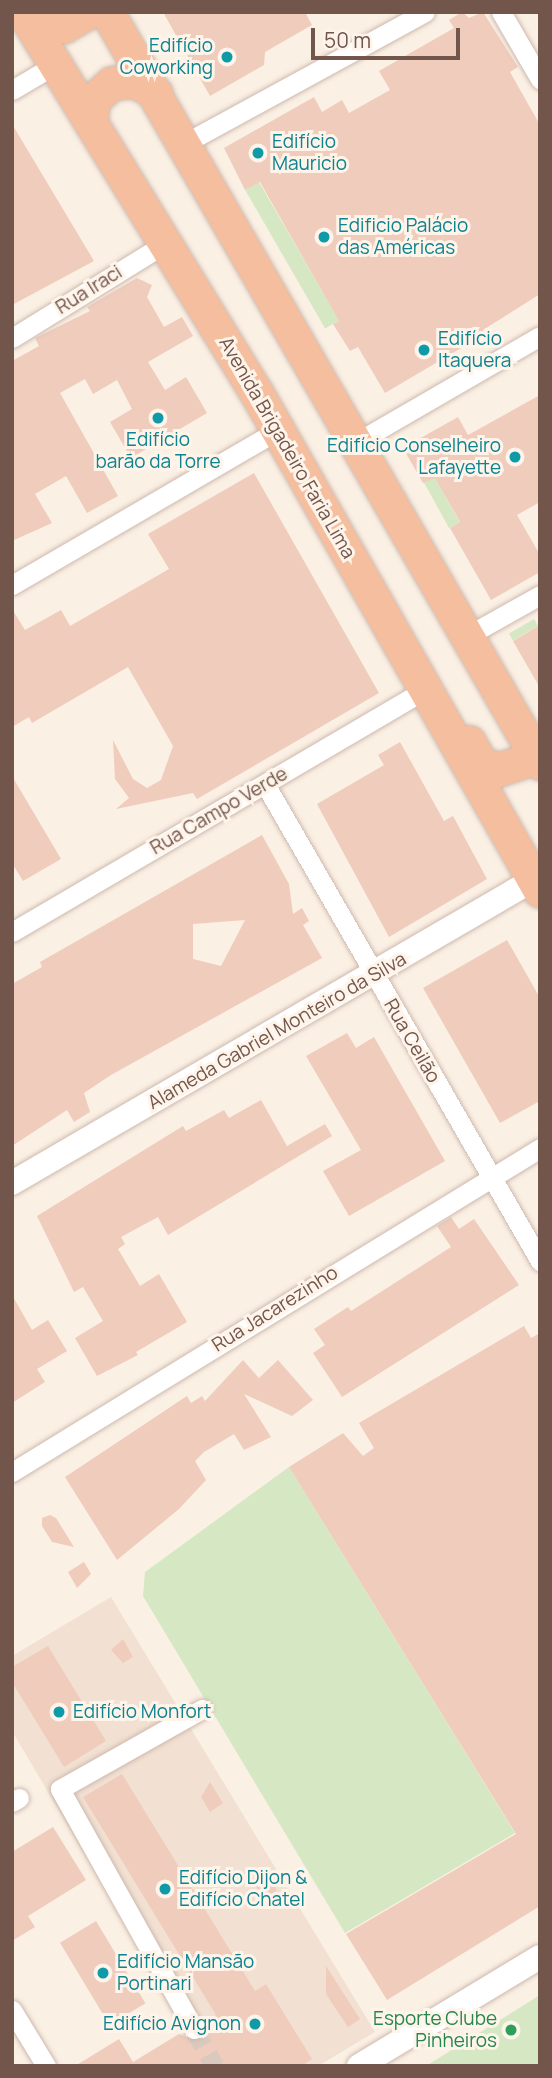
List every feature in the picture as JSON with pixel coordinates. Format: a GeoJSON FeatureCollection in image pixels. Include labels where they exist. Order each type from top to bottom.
{"type":"FeatureCollection","features":[{"type":"Feature","properties":{"kind":"highway"},"geometry":{"type":"LineString","coordinates":[[24,13],[64,26],[88,12]]}},
{"type":"Feature","properties":{"kind":"highway"},"geometry":{"type":"LineString","coordinates":[[107,12],[185,143],[538,760],[517,766],[489,768],[466,737],[450,731]]}},
{"type":"Feature","properties":{"kind":"highway","name":"Avenida Brigadeiro Faria Lima"},"geometry":{"type":"LineString","coordinates":[[24,13],[278,430],[538,882]]}},
{"type":"Feature","properties":{"kind":"highway"},"geometry":{"type":"LineString","coordinates":[[90,121],[93,100],[112,83],[135,81],[156,93]]}},
{"type":"Feature","properties":{"kind":"street"},"geometry":{"type":"LineString","coordinates":[[185,143],[425,12]]}},
{"type":"Feature","properties":{"kind":"street"},"geometry":{"type":"LineString","coordinates":[[500,12],[540,79]]}},
{"type":"Feature","properties":{"kind":"street"},"geometry":{"type":"LineString","coordinates":[[12,90],[56,64]]}},
{"type":"Feature","properties":{"kind":"street","name":"Rua Iraci"},"geometry":{"type":"LineString","coordinates":[[12,338],[166,243]]}},
{"type":"Feature","properties":{"kind":"street"},"geometry":{"type":"LineString","coordinates":[[357,442],[540,335]]}},
{"type":"Feature","properties":{"kind":"street"},"geometry":{"type":"LineString","coordinates":[[12,585],[278,430]]}},
{"type":"Feature","properties":{"kind":"street"},"geometry":{"type":"LineString","coordinates":[[467,636],[540,595]]}},
{"type":"Feature","properties":{"kind":"street","name":"Rua Campo Verde"},"geometry":{"type":"LineString","coordinates":[[12,932],[426,689]]}},
{"type":"Feature","properties":{"kind":"street","name":"Rua Ceilão"},"geometry":{"type":"LineString","coordinates":[[265,784],[540,1261]]}},
{"type":"Feature","properties":{"kind":"street","name":"Alameda Gabriel Monteiro da Silva"},"geometry":{"type":"LineString","coordinates":[[12,1183],[538,882]]}},
{"type":"Feature","properties":{"kind":"street","name":"Rua Jacarezinho"},"geometry":{"type":"LineString","coordinates":[[12,1472],[490,1176],[540,1148]]}},
{"type":"Feature","properties":{"kind":"street"},"geometry":{"type":"LineString","coordinates":[[194,2029],[60,1789],[202,1709]]}},
{"type":"Feature","properties":{"kind":"street"},"geometry":{"type":"LineString","coordinates":[[359,2066],[540,1957]]}},
{"type":"Feature","properties":{"kind":"street"},"geometry":{"type":"LineString","coordinates":[[12,2010],[46,2066]]}},
{"type":"Feature","properties":{"kind":"shaded area"},"geometry":{"type":"Polygon","coordinates":[[[111,1597],[375,2032],[318,2066],[210,2066],[12,1731],[12,1656],[111,1597]]]}},
{"type":"Feature","properties":{"kind":"green space"},"geometry":{"type":"Polygon","coordinates":[[[259,182],[339,321],[325,329],[245,190],[259,182]]]}},
{"type":"Feature","properties":{"kind":"green space"},"geometry":{"type":"Polygon","coordinates":[[[434,476],[460,522],[449,528],[424,482],[434,476]]]}},
{"type":"Feature","properties":{"kind":"green space"},"geometry":{"type":"Polygon","coordinates":[[[534,619],[538,626],[513,640],[509,634],[534,619]]]}},
{"type":"Feature","properties":{"kind":"green space"},"geometry":{"type":"Polygon","coordinates":[[[289,1467],[515,1833],[345,1933],[143,1596],[145,1572],[289,1467]]]}},
{"type":"Feature","properties":{"kind":"green space","name":"Esporte Clube Pinheiros"},"geometry":{"type":"Polygon","coordinates":[[[540,1995],[540,2066],[426,2066],[540,1995]]]}},
{"type":"Feature","properties":{"kind":"building"},"geometry":{"type":"Polygon","coordinates":[[[163,12],[305,12],[312,25],[265,52],[264,65],[210,96],[163,12]]]}},
{"type":"Feature","properties":{"kind":"building"},"geometry":{"type":"Polygon","coordinates":[[[462,12],[469,18],[483,12],[518,67],[510,72],[540,125],[540,294],[483,330],[485,334],[385,393],[358,347],[350,351],[333,324],[339,321],[260,182],[245,190],[224,148],[314,97],[322,112],[342,100],[349,113],[390,90],[379,71],[454,28],[449,20],[462,12]]]}},
{"type":"Feature","properties":{"kind":"building"},"geometry":{"type":"Polygon","coordinates":[[[12,124],[94,261],[12,305],[12,124]]]}},
{"type":"Feature","properties":{"kind":"building"},"geometry":{"type":"Polygon","coordinates":[[[137,278],[152,285],[147,297],[164,327],[182,317],[193,336],[148,362],[165,390],[186,377],[207,413],[131,458],[110,422],[132,409],[117,380],[93,394],[85,379],[60,393],[118,496],[87,513],[66,476],[35,494],[52,523],[12,541],[12,361],[39,346],[35,338],[90,311],[87,307],[137,278]]]}},
{"type":"Feature","properties":{"kind":"building"},"geometry":{"type":"Polygon","coordinates":[[[540,395],[540,502],[517,515],[540,555],[540,572],[491,600],[450,528],[460,522],[435,478],[423,483],[403,448],[458,417],[468,435],[540,395]]]}},
{"type":"Feature","properties":{"kind":"building"},"geometry":{"type":"Polygon","coordinates":[[[254,473],[379,693],[197,799],[193,793],[116,809],[129,798],[115,779],[113,740],[133,779],[147,788],[161,780],[173,746],[128,667],[32,723],[29,717],[12,727],[12,609],[25,630],[61,610],[70,626],[169,569],[148,534],[254,473]]]}},
{"type":"Feature","properties":{"kind":"building"},"geometry":{"type":"Polygon","coordinates":[[[540,625],[540,688],[513,641],[540,625]]]}},
{"type":"Feature","properties":{"kind":"building"},"geometry":{"type":"Polygon","coordinates":[[[400,742],[444,821],[453,816],[487,879],[389,937],[317,804],[384,765],[378,755],[400,742]]]}},
{"type":"Feature","properties":{"kind":"building"},"geometry":{"type":"Polygon","coordinates":[[[12,776],[61,859],[23,881],[12,863],[12,776]]]}},
{"type":"Feature","properties":{"kind":"building"},"geometry":{"type":"Polygon","coordinates":[[[262,835],[289,884],[293,914],[302,908],[309,921],[303,925],[322,958],[111,1075],[84,1093],[90,1112],[74,1122],[67,1110],[12,1146],[12,984],[42,967],[40,962],[262,835]],[[245,920],[193,924],[193,959],[221,966],[245,920]]]}},
{"type":"Feature","properties":{"kind":"building"},"geometry":{"type":"Polygon","coordinates":[[[507,940],[540,998],[540,1101],[500,1123],[423,988],[507,940]]]}},
{"type":"Feature","properties":{"kind":"building"},"geometry":{"type":"Polygon","coordinates":[[[347,1033],[356,1048],[374,1037],[445,1161],[349,1216],[323,1171],[361,1150],[306,1056],[347,1033]]]}},
{"type":"Feature","properties":{"kind":"building"},"geometry":{"type":"Polygon","coordinates":[[[261,1100],[287,1146],[325,1124],[332,1136],[168,1235],[158,1217],[121,1237],[125,1244],[118,1249],[140,1286],[159,1274],[187,1322],[136,1352],[138,1355],[97,1376],[75,1338],[103,1321],[83,1287],[74,1292],[37,1216],[183,1126],[186,1131],[224,1110],[229,1118],[261,1100]]]}},
{"type":"Feature","properties":{"kind":"building"},"geometry":{"type":"Polygon","coordinates":[[[451,1217],[459,1229],[474,1219],[519,1285],[342,1397],[313,1353],[325,1345],[314,1329],[348,1307],[351,1311],[451,1247],[437,1226],[451,1217]]]}},
{"type":"Feature","properties":{"kind":"building"},"geometry":{"type":"Polygon","coordinates":[[[12,1295],[32,1330],[48,1320],[67,1351],[37,1369],[45,1382],[12,1403],[12,1295]]]}},
{"type":"Feature","properties":{"kind":"building"},"geometry":{"type":"Polygon","coordinates":[[[524,1326],[531,1338],[540,1333],[540,1906],[387,2000],[346,1934],[516,1834],[289,1467],[343,1433],[363,1456],[374,1448],[359,1423],[524,1326]]]}},
{"type":"Feature","properties":{"kind":"building"},"geometry":{"type":"Polygon","coordinates":[[[243,1360],[259,1378],[278,1360],[313,1400],[292,1416],[244,1394],[271,1437],[244,1450],[234,1434],[204,1452],[195,1461],[206,1480],[179,1509],[117,1560],[65,1477],[187,1396],[191,1403],[202,1396],[205,1401],[243,1360]]]}},
{"type":"Feature","properties":{"kind":"building"},"geometry":{"type":"Polygon","coordinates":[[[50,1515],[56,1518],[74,1547],[52,1542],[42,1526],[42,1518],[50,1515]]]}},
{"type":"Feature","properties":{"kind":"building"},"geometry":{"type":"Polygon","coordinates":[[[84,1562],[91,1574],[77,1588],[68,1572],[84,1562]]]}},
{"type":"Feature","properties":{"kind":"building"},"geometry":{"type":"Polygon","coordinates":[[[123,1639],[133,1657],[123,1663],[111,1650],[123,1639]]]}},
{"type":"Feature","properties":{"kind":"building","name":"Edifício Monfort"},"geometry":{"type":"Polygon","coordinates":[[[48,1646],[106,1741],[64,1767],[12,1682],[12,1667],[48,1646]]]}},
{"type":"Feature","properties":{"kind":"building"},"geometry":{"type":"Polygon","coordinates":[[[122,1774],[255,1991],[266,1984],[312,2059],[301,2066],[75,2066],[119,2039],[133,2062],[179,2034],[199,2040],[206,2030],[204,2022],[216,2015],[83,1797],[122,1774]]]}},
{"type":"Feature","properties":{"kind":"building"},"geometry":{"type":"Polygon","coordinates":[[[210,1782],[223,1803],[210,1812],[201,1797],[210,1782]]]}},
{"type":"Feature","properties":{"kind":"building"},"geometry":{"type":"Polygon","coordinates":[[[53,1827],[86,1880],[28,1916],[35,1927],[12,1941],[12,1852],[53,1827]]]}},
{"type":"Feature","properties":{"kind":"building"},"geometry":{"type":"Polygon","coordinates":[[[270,1879],[277,1890],[266,1902],[253,1882],[270,1879]]]}},
{"type":"Feature","properties":{"kind":"building","name":"Edifício Mansão Portinari"},"geometry":{"type":"Polygon","coordinates":[[[96,1921],[145,2003],[109,2025],[60,1943],[96,1921]]]}},
{"type":"Feature","properties":{"kind":"building"},"geometry":{"type":"Polygon","coordinates":[[[326,1966],[360,2019],[348,2027],[326,1994],[326,1966]]]}},
{"type":"Feature","properties":{"kind":"tunnel"},"geometry":{"type":"LineString","coordinates":[[194,2029],[215,2066]]}},
{"type":"Feature","properties":{"kind":"place","name":"Edifício Coworking"},"geometry":{"type":"Point","coordinates":[227,57]}},
{"type":"Feature","properties":{"kind":"place","name":"Edifício Mauricio"},"geometry":{"type":"Point","coordinates":[258,153]}},
{"type":"Feature","properties":{"kind":"place","name":"Edificio Palácio das Américas"},"geometry":{"type":"Point","coordinates":[324,237]}},
{"type":"Feature","properties":{"kind":"place","name":"Edifício Itaquera"},"geometry":{"type":"Point","coordinates":[424,350]}},
{"type":"Feature","properties":{"kind":"place","name":"Edifício barão da Torre"},"geometry":{"type":"Point","coordinates":[158,418]}},
{"type":"Feature","properties":{"kind":"place","name":"Edifício Conselheiro Lafayette"},"geometry":{"type":"Point","coordinates":[515,457]}},
{"type":"Feature","properties":{"kind":"place","name":"Edifício Monfort"},"geometry":{"type":"Point","coordinates":[59,1712]}},
{"type":"Feature","properties":{"kind":"place","name":"Edifício Dijon & Edifício Chatel"},"geometry":{"type":"Point","coordinates":[165,1889]}},
{"type":"Feature","properties":{"kind":"place","name":"Edifício Mansão Portinari"},"geometry":{"type":"Point","coordinates":[103,1973]}},
{"type":"Feature","properties":{"kind":"place","name":"Edifício Avignon"},"geometry":{"type":"Point","coordinates":[255,2024]}},
{"type":"Feature","properties":{"kind":"place","name":"Esporte Clube Pinheiros"},"geometry":{"type":"Point","coordinates":[511,2030]}}]}
